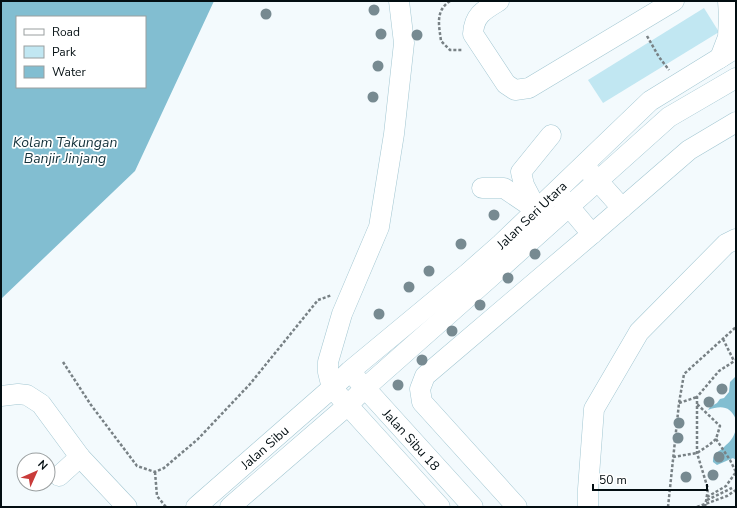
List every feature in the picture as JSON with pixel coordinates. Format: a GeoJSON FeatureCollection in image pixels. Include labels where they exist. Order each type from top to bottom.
{"type":"FeatureCollection","features":[{"type":"Feature","properties":{"kind":"street"},"geometry":{"type":"LineString","coordinates":[[332,388],[328,372],[328,362],[342,314],[379,227],[394,134],[404,43],[398,1]]}},
{"type":"Feature","properties":{"kind":"street"},"geometry":{"type":"LineString","coordinates":[[499,1],[482,12],[473,26],[473,34],[506,84],[515,90],[529,88],[674,1]]}},
{"type":"Feature","properties":{"kind":"street"},"geometry":{"type":"LineString","coordinates":[[728,1],[728,53]]}},
{"type":"Feature","properties":{"kind":"street"},"geometry":{"type":"LineString","coordinates":[[734,1],[736,5]]}},
{"type":"Feature","properties":{"kind":"street","name":"Jalan Seri Utara"},"geometry":{"type":"LineString","coordinates":[[332,388],[350,371],[501,244],[650,101],[728,53]]}},
{"type":"Feature","properties":{"kind":"street","name":"Jalan Seri Utara"},"geometry":{"type":"LineString","coordinates":[[347,406],[365,388],[486,282],[669,117],[736,78]]}},
{"type":"Feature","properties":{"kind":"street"},"geometry":{"type":"LineString","coordinates":[[517,507],[422,402],[420,389],[425,376],[689,150],[736,122]]}},
{"type":"Feature","properties":{"kind":"street"},"geometry":{"type":"LineString","coordinates":[[537,210],[524,186],[521,172],[551,135]]}},
{"type":"Feature","properties":{"kind":"street"},"geometry":{"type":"LineString","coordinates":[[584,165],[622,208]]}},
{"type":"Feature","properties":{"kind":"street"},"geometry":{"type":"LineString","coordinates":[[482,188],[504,188],[537,210]]}},
{"type":"Feature","properties":{"kind":"street"},"geometry":{"type":"LineString","coordinates":[[556,191],[592,234]]}},
{"type":"Feature","properties":{"kind":"street"},"geometry":{"type":"LineString","coordinates":[[588,507],[594,409],[639,332],[726,244],[736,239]]}},
{"type":"Feature","properties":{"kind":"street","name":"Jalan Sibu 18"},"geometry":{"type":"LineString","coordinates":[[334,343],[341,362],[473,507]]}},
{"type":"Feature","properties":{"kind":"street","name":"Jalan Sibu 18"},"geometry":{"type":"LineString","coordinates":[[332,388],[440,507]]}},
{"type":"Feature","properties":{"kind":"street","name":"Jalan Sibu"},"geometry":{"type":"LineString","coordinates":[[196,507],[332,388]]}},
{"type":"Feature","properties":{"kind":"street"},"geometry":{"type":"LineString","coordinates":[[1,396],[18,394],[27,395],[41,404],[80,457],[127,507]]}},
{"type":"Feature","properties":{"kind":"street","name":"Jalan Sibu"},"geometry":{"type":"LineString","coordinates":[[230,507],[347,406]]}},
{"type":"Feature","properties":{"kind":"street"},"geometry":{"type":"LineString","coordinates":[[59,476],[80,457]]}},
{"type":"Feature","properties":{"kind":"path"},"geometry":{"type":"LineString","coordinates":[[450,1],[445,4],[439,17],[441,41],[450,50],[484,51]]}},
{"type":"Feature","properties":{"kind":"path"},"geometry":{"type":"LineString","coordinates":[[639,22],[659,57],[679,84]]}},
{"type":"Feature","properties":{"kind":"path"},"geometry":{"type":"LineString","coordinates":[[63,362],[92,405],[137,466],[155,472],[164,468],[198,439],[250,384],[318,300],[353,288]]}},
{"type":"Feature","properties":{"kind":"path"},"geometry":{"type":"LineString","coordinates":[[668,507],[679,403],[684,374],[736,327]]}},
{"type":"Feature","properties":{"kind":"path"},"geometry":{"type":"LineString","coordinates":[[679,403],[697,397],[719,371],[735,361],[723,338]]}},
{"type":"Feature","properties":{"kind":"path"},"geometry":{"type":"LineString","coordinates":[[697,397],[697,453],[708,489],[705,506]]}},
{"type":"Feature","properties":{"kind":"path"},"geometry":{"type":"LineString","coordinates":[[673,457],[697,453],[716,439],[720,426],[697,404]]}},
{"type":"Feature","properties":{"kind":"path"},"geometry":{"type":"LineString","coordinates":[[707,498],[726,486],[736,472],[716,439]]}},
{"type":"Feature","properties":{"kind":"path"},"geometry":{"type":"LineString","coordinates":[[155,472],[157,496],[166,507]]}},
{"type":"Feature","properties":{"kind":"path"},"geometry":{"type":"LineString","coordinates":[[707,498],[732,488]]}},
{"type":"Feature","properties":{"kind":"path"},"geometry":{"type":"LineString","coordinates":[[697,507],[705,506],[736,490]]}},
{"type":"Feature","properties":{"kind":"green space"},"geometry":{"type":"Polygon","coordinates":[[[704,8],[719,32],[603,103],[588,80],[704,8]]]}},
{"type":"Feature","properties":{"kind":"water","name":"Kolam Takungan Banjir Jinjang"},"geometry":{"type":"Polygon","coordinates":[[[1,1],[214,1],[135,171],[1,299],[1,1]]]}},
{"type":"Feature","properties":{"kind":"water"},"geometry":{"type":"Polygon","coordinates":[[[735,377],[736,420],[734,415],[728,409],[717,407],[708,410],[720,399],[724,398],[729,392],[730,382],[735,377]]]}},
{"type":"Feature","properties":{"kind":"water"},"geometry":{"type":"Polygon","coordinates":[[[736,428],[736,460],[733,458],[717,465],[713,462],[714,456],[731,440],[736,428]]]}}]}
